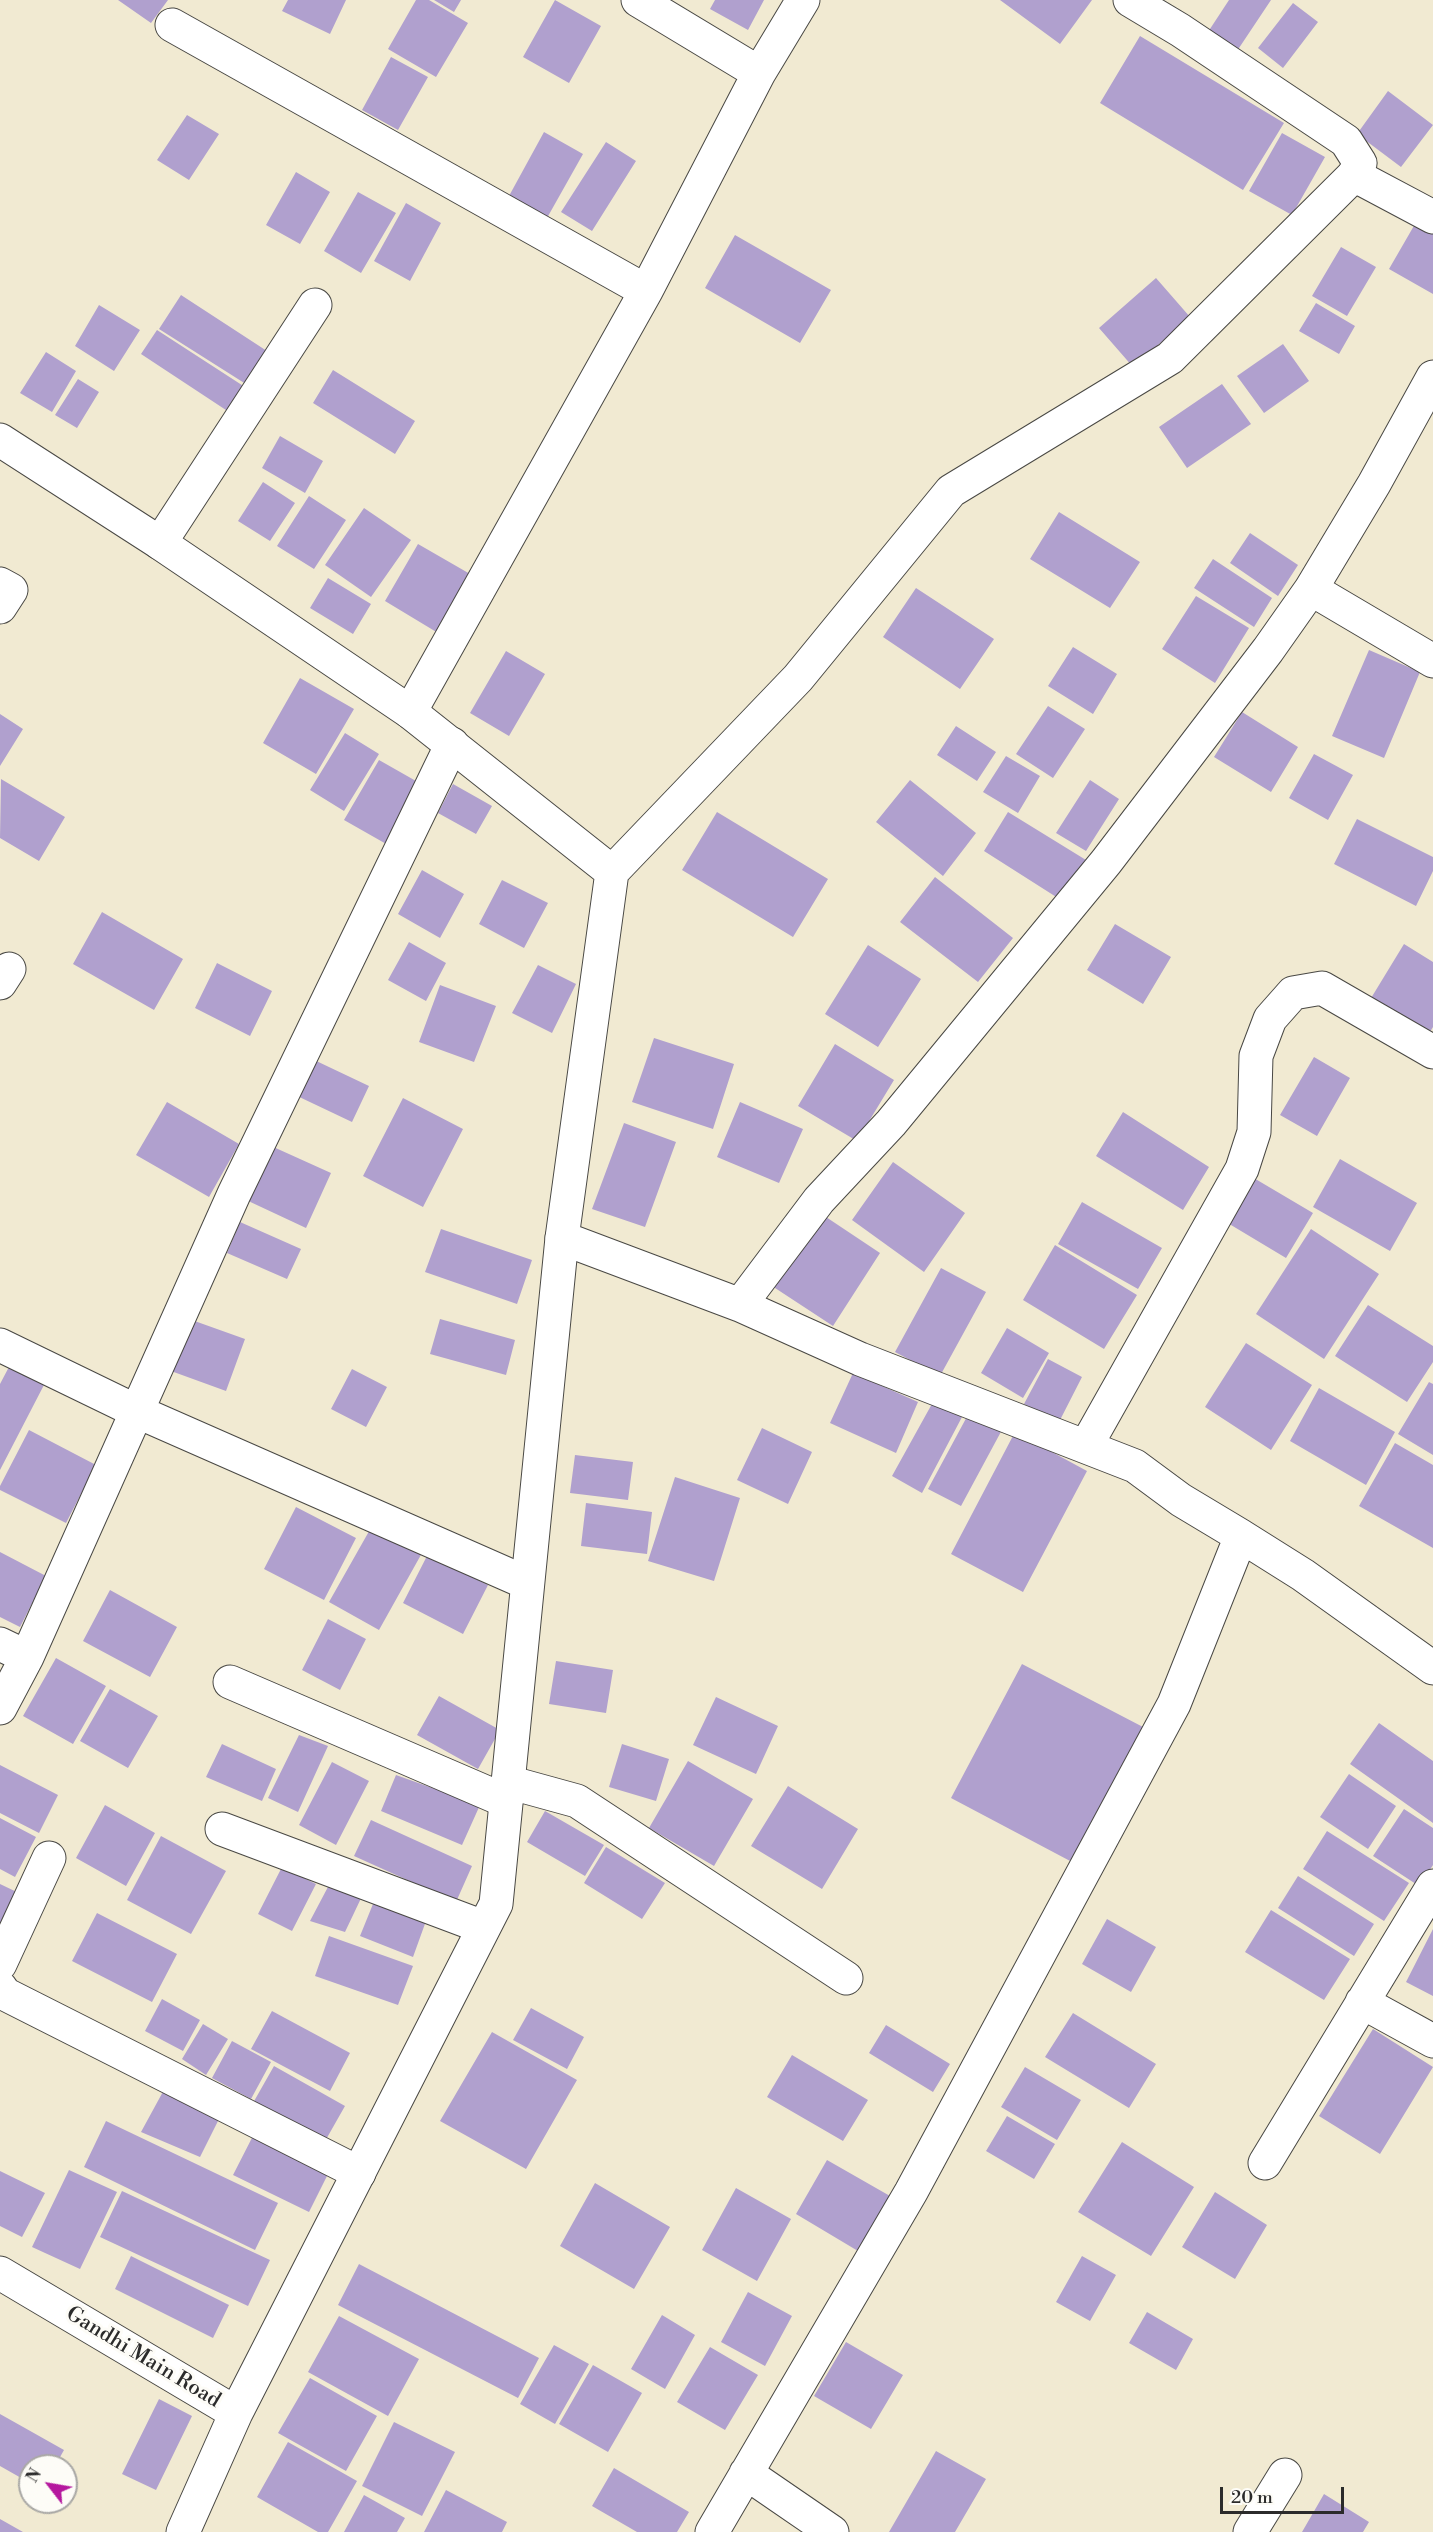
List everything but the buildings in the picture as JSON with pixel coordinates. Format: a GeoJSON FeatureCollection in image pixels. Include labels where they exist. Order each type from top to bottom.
{"type":"FeatureCollection","features":[{"type":"Feature","properties":{"kind":"street"},"geometry":{"type":"LineString","coordinates":[[638,0],[759,74]]}},
{"type":"Feature","properties":{"kind":"street"},"geometry":{"type":"LineString","coordinates":[[410,712],[646,291],[759,74],[803,0]]}},
{"type":"Feature","properties":{"kind":"street"},"geometry":{"type":"LineString","coordinates":[[236,2413],[496,1904],[562,1238],[612,872],[798,678],[951,491],[1170,358],[1354,176],[1360,163],[1346,141],[1180,30],[1130,0]]}},
{"type":"Feature","properties":{"kind":"street"},"geometry":{"type":"LineString","coordinates":[[172,25],[646,291]]}},
{"type":"Feature","properties":{"kind":"street"},"geometry":{"type":"LineString","coordinates":[[1354,176],[1433,217]]}},
{"type":"Feature","properties":{"kind":"street"},"geometry":{"type":"LineString","coordinates":[[160,543],[315,304]]}},
{"type":"Feature","properties":{"kind":"street"},"geometry":{"type":"LineString","coordinates":[[740,1305],[819,1200],[891,1123],[1107,862],[1311,589],[1374,484],[1433,377]]}},
{"type":"Feature","properties":{"kind":"street"},"geometry":{"type":"LineString","coordinates":[[0,440],[160,543],[410,712],[612,872]]}},
{"type":"Feature","properties":{"kind":"street"},"geometry":{"type":"LineString","coordinates":[[0,584],[11,590],[0,607]]}},
{"type":"Feature","properties":{"kind":"street"},"geometry":{"type":"LineString","coordinates":[[1311,589],[1433,661]]}},
{"type":"Feature","properties":{"kind":"street"},"geometry":{"type":"LineString","coordinates":[[0,1708],[14,1651],[136,1410],[234,1194],[452,744]]}},
{"type":"Feature","properties":{"kind":"street"},"geometry":{"type":"LineString","coordinates":[[1086,1446],[1242,1169],[1254,1132],[1256,1056],[1270,1019],[1293,993],[1322,988],[1433,1052]]}},
{"type":"Feature","properties":{"kind":"street"},"geometry":{"type":"LineString","coordinates":[[562,1238],[740,1305],[860,1359],[1135,1466],[1181,1500],[1303,1575],[1433,1668]]}},
{"type":"Feature","properties":{"kind":"street"},"geometry":{"type":"LineString","coordinates":[[0,1346],[136,1410],[527,1583]]}},
{"type":"Feature","properties":{"kind":"street"},"geometry":{"type":"LineString","coordinates":[[712,2532],[912,2192],[1174,1704],[1241,1536]]}},
{"type":"Feature","properties":{"kind":"street"},"geometry":{"type":"LineString","coordinates":[[230,1682],[507,1791],[577,1800],[846,1978]]}},
{"type":"Feature","properties":{"kind":"street"},"geometry":{"type":"LineString","coordinates":[[222,1829],[483,1927]]}},
{"type":"Feature","properties":{"kind":"street"},"geometry":{"type":"LineString","coordinates":[[0,1964],[49,1858]]}},
{"type":"Feature","properties":{"kind":"street"},"geometry":{"type":"LineString","coordinates":[[1265,2163],[1433,1886]]}},
{"type":"Feature","properties":{"kind":"street"},"geometry":{"type":"LineString","coordinates":[[0,1987],[5,1994],[359,2173]]}},
{"type":"Feature","properties":{"kind":"street"},"geometry":{"type":"LineString","coordinates":[[1362,2002],[1433,2041]]}},
{"type":"Feature","properties":{"kind":"street","name":"Gandhi Main Road"},"geometry":{"type":"LineString","coordinates":[[3,2283],[236,2413],[183,2532]]}},
{"type":"Feature","properties":{"kind":"street"},"geometry":{"type":"LineString","coordinates":[[746,2473],[832,2532]]}},
{"type":"Feature","properties":{"kind":"street"},"geometry":{"type":"LineString","coordinates":[[1250,2532],[1285,2475]]}}]}
